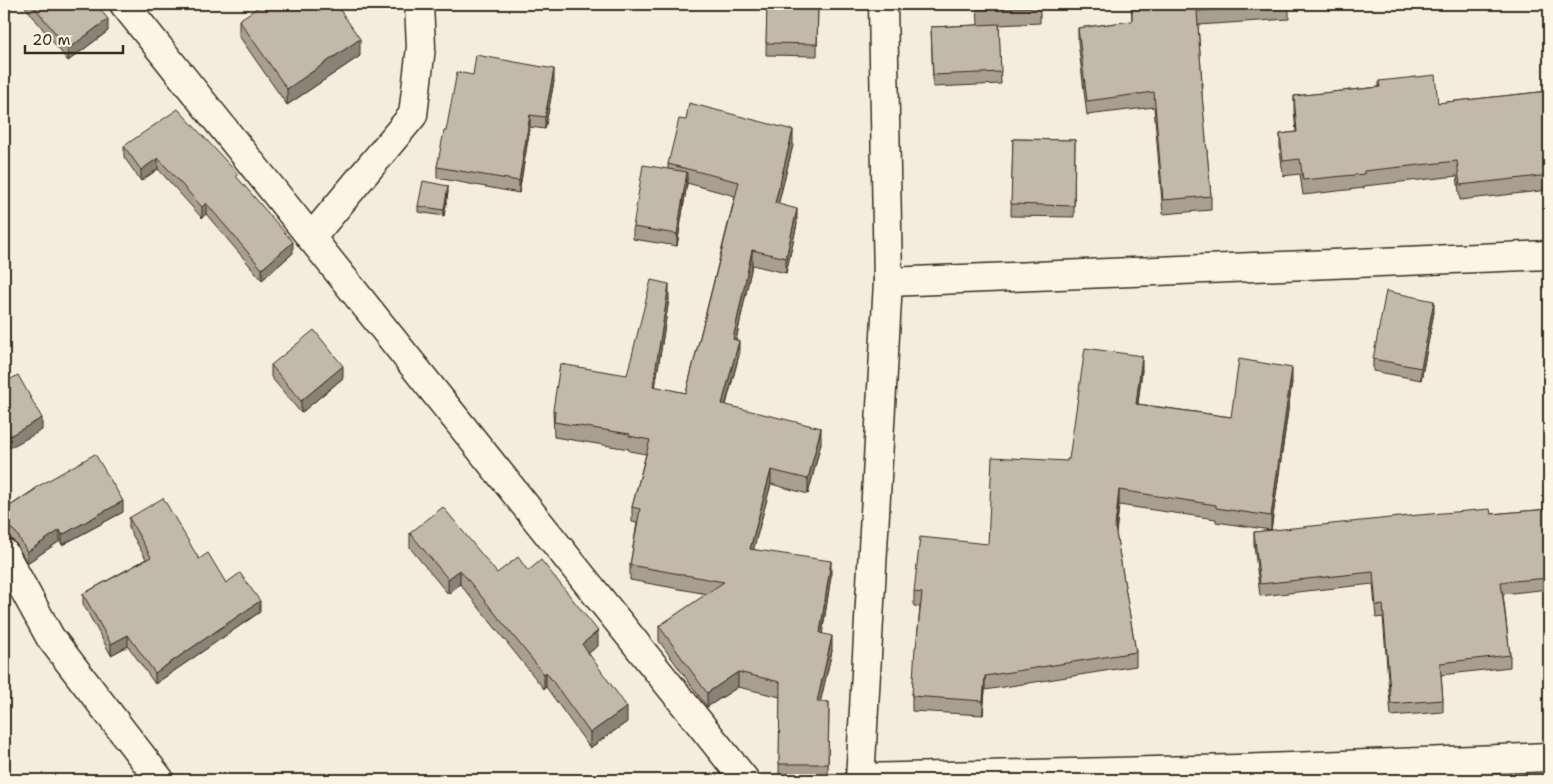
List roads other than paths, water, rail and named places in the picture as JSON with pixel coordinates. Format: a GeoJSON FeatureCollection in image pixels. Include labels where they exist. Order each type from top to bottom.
{"type":"FeatureCollection","features":[{"type":"Feature","properties":{"kind":"street"},"geometry":{"type":"LineString","coordinates":[[124,4],[745,780]]}},
{"type":"Feature","properties":{"kind":"street"},"geometry":{"type":"LineString","coordinates":[[311,238],[413,114],[421,46],[419,4]]}},
{"type":"Feature","properties":{"kind":"street"},"geometry":{"type":"LineString","coordinates":[[883,4],[888,282],[860,779],[1237,769],[1549,757]]}},
{"type":"Feature","properties":{"kind":"street"},"geometry":{"type":"LineString","coordinates":[[888,282],[1549,255]]}},
{"type":"Feature","properties":{"kind":"street"},"geometry":{"type":"LineString","coordinates":[[4,553],[50,637],[160,780]]}}]}
